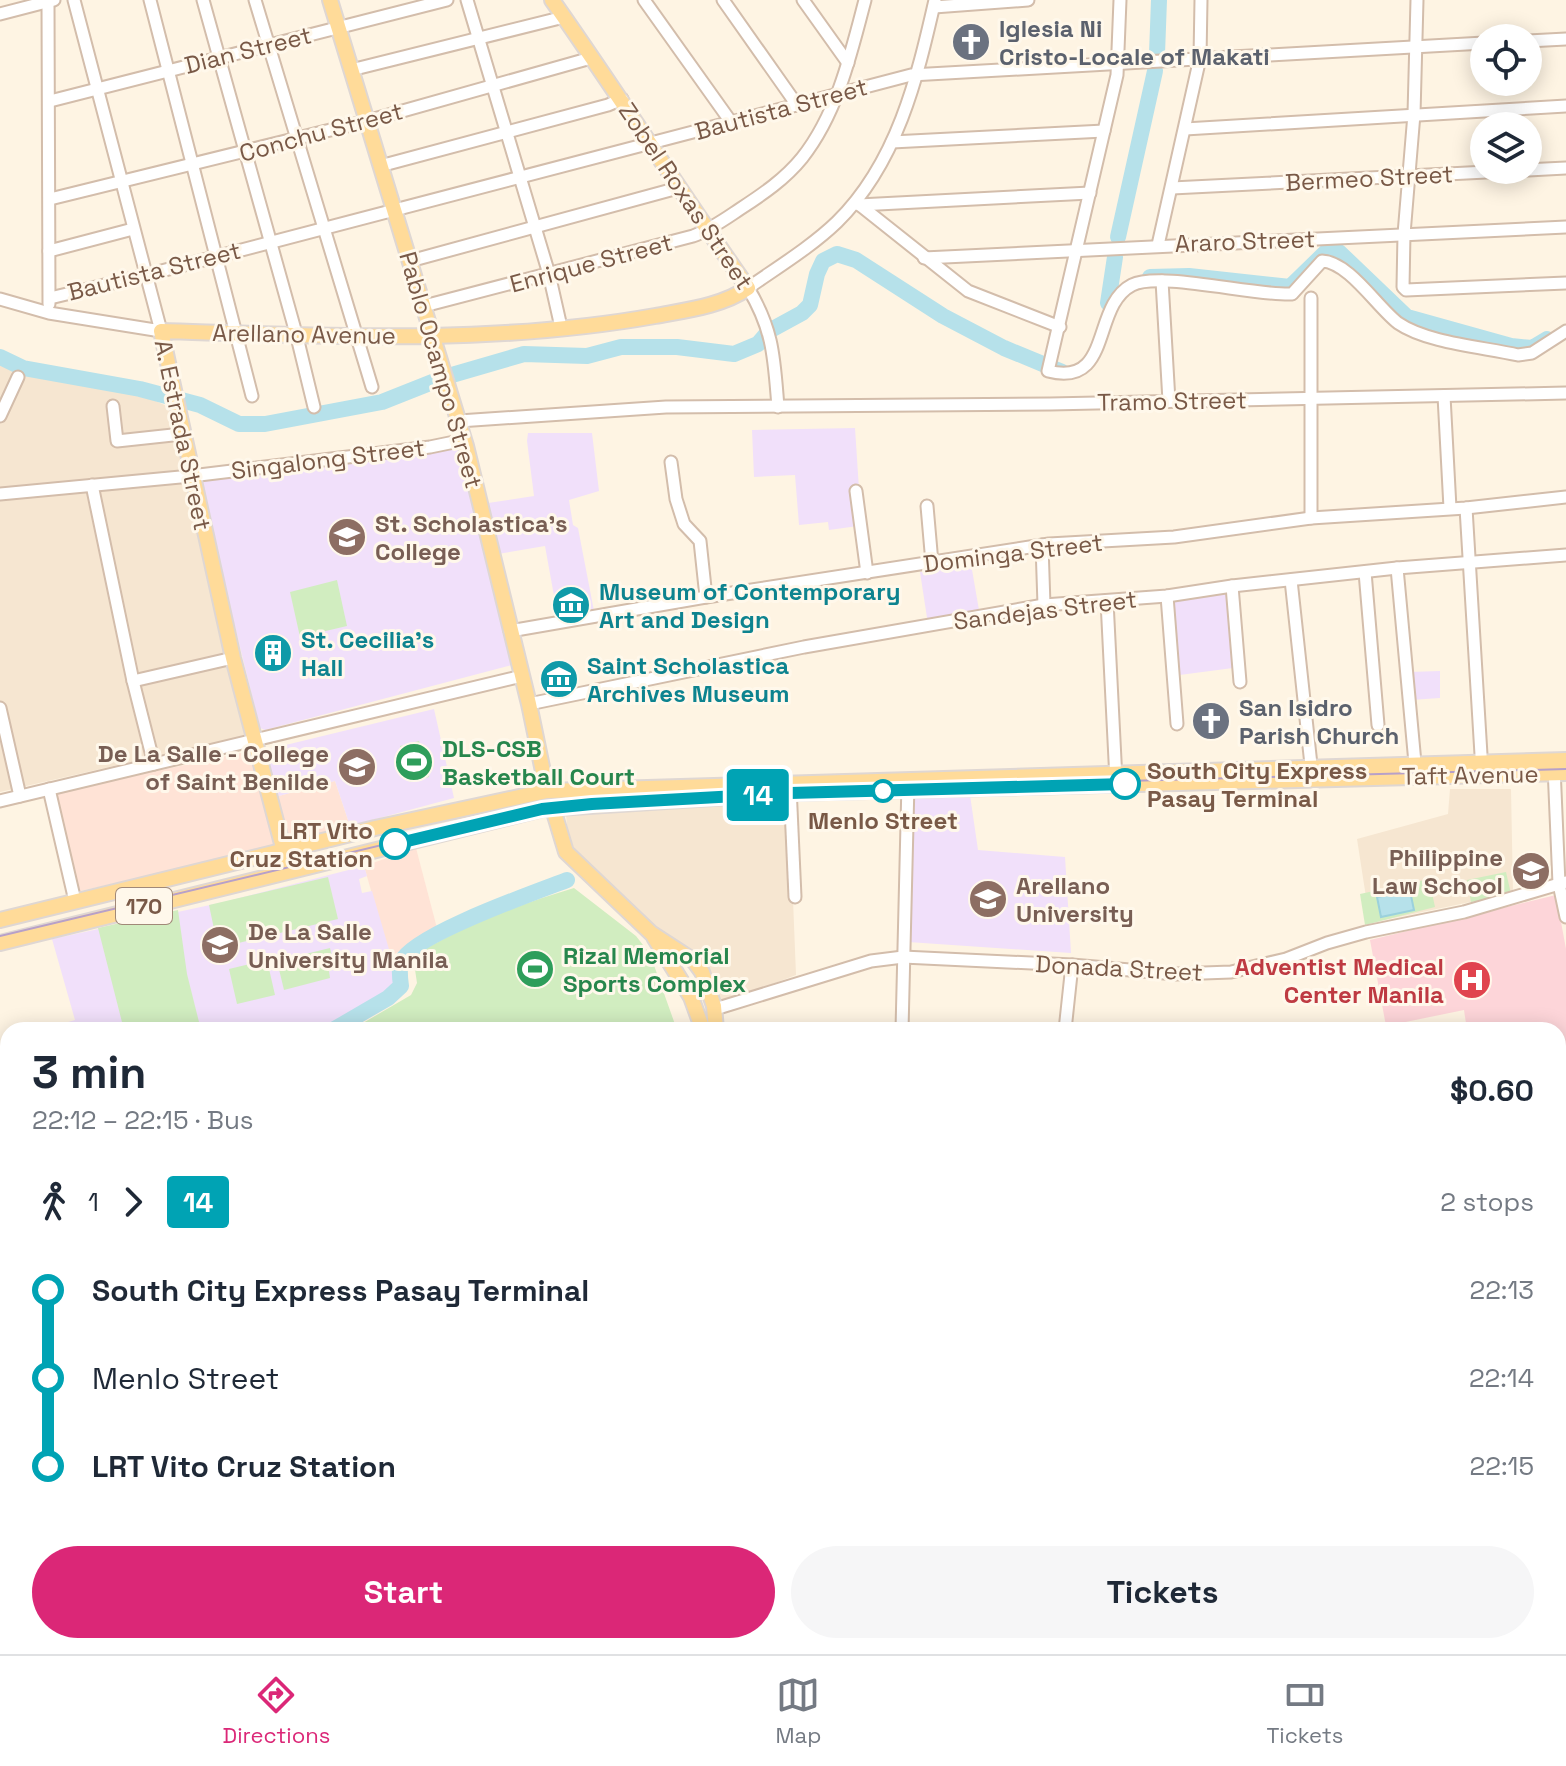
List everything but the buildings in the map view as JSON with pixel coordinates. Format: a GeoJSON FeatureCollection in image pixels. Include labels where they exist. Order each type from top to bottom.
{"type":"FeatureCollection","features":[{"type":"Feature","properties":{"kind":"main road","name":"Pablo Ocampo Street"},"geometry":{"type":"LineString","coordinates":[[330,0],[459,421],[529,704],[547,791]]}},
{"type":"Feature","properties":{"kind":"main road","name":"Zobel Roxas Street"},"geometry":{"type":"LineString","coordinates":[[552,0],[748,288]]}},
{"type":"Feature","properties":{"kind":"main road","name":"Arellano Avenue"},"geometry":{"type":"LineString","coordinates":[[161,331],[358,338],[561,327],[679,312],[728,299],[748,288]]}},
{"type":"Feature","properties":{"kind":"main road","name":"A. Estrada Street"},"geometry":{"type":"LineString","coordinates":[[161,331],[233,658],[288,871]]}},
{"type":"Feature","properties":{"kind":"main road","name":"Taft Avenue"},"geometry":{"type":"LineString","coordinates":[[1374,770],[1415,763],[1482,768]]}},
{"type":"Feature","properties":{"kind":"main road","name":"Taft Avenue"},"geometry":{"type":"LineString","coordinates":[[0,920],[375,828],[547,791],[790,788],[1560,766]]}},
{"type":"Feature","properties":{"kind":"main road"},"geometry":{"type":"LineString","coordinates":[[543,769],[581,791]]}},
{"type":"Feature","properties":{"kind":"main road","name":"Taft Avenue"},"geometry":{"type":"LineString","coordinates":[[0,943],[542,809],[790,788]]}},
{"type":"Feature","properties":{"kind":"main road"},"geometry":{"type":"LineString","coordinates":[[553,809],[566,852],[651,933],[694,961],[702,972],[710,1022]]}},
{"type":"Feature","properties":{"kind":"main road"},"geometry":{"type":"LineString","coordinates":[[137,887],[144,906]]}},
{"type":"Feature","properties":{"kind":"main road"},"geometry":{"type":"LineString","coordinates":[[651,933],[709,1022]]}},
{"type":"Feature","properties":{"kind":"main road"},"geometry":{"type":"LineString","coordinates":[[677,974],[694,961]]}},
{"type":"Feature","properties":{"kind":"street","name":"A. Estrada Street"},"geometry":{"type":"LineString","coordinates":[[74,0],[161,331]]}},
{"type":"Feature","properties":{"kind":"street"},"geometry":{"type":"LineString","coordinates":[[150,0],[252,396]]}},
{"type":"Feature","properties":{"kind":"street"},"geometry":{"type":"LineString","coordinates":[[203,0],[314,407]]}},
{"type":"Feature","properties":{"kind":"street"},"geometry":{"type":"LineString","coordinates":[[255,0],[372,387]]}},
{"type":"Feature","properties":{"kind":"street","name":"Dian Street"},"geometry":{"type":"LineString","coordinates":[[50,101],[447,0]]}},
{"type":"Feature","properties":{"kind":"street"},"geometry":{"type":"LineString","coordinates":[[467,0],[549,274],[561,327]]}},
{"type":"Feature","properties":{"kind":"street"},"geometry":{"type":"LineString","coordinates":[[644,0],[731,122]]}},
{"type":"Feature","properties":{"kind":"street"},"geometry":{"type":"LineString","coordinates":[[723,0],[797,105]]}},
{"type":"Feature","properties":{"kind":"street"},"geometry":{"type":"LineString","coordinates":[[803,0],[848,63]]}},
{"type":"Feature","properties":{"kind":"street","name":"Enrique Street"},"geometry":{"type":"LineString","coordinates":[[424,306],[693,236],[708,230],[783,178],[808,149],[836,95],[865,0]]}},
{"type":"Feature","properties":{"kind":"street"},"geometry":{"type":"LineString","coordinates":[[748,288],[815,241],[857,203],[892,142],[917,75],[934,3],[1028,0]]}},
{"type":"Feature","properties":{"kind":"street"},"geometry":{"type":"LineString","coordinates":[[1120,0],[1118,62],[1060,327],[1049,364],[1064,375],[1081,371],[1088,364],[1118,297],[1133,285],[1162,281],[1274,295],[1292,294],[1322,261],[1328,261],[1354,279],[1402,325],[1426,336],[1518,355],[1532,353],[1566,331]]}},
{"type":"Feature","properties":{"kind":"street"},"geometry":{"type":"LineString","coordinates":[[1158,245],[1200,58],[1201,0]]}},
{"type":"Feature","properties":{"kind":"street"},"geometry":{"type":"LineString","coordinates":[[1417,0],[1414,114],[1402,282],[1406,290],[1566,283]]}},
{"type":"Feature","properties":{"kind":"street"},"geometry":{"type":"LineString","coordinates":[[0,14],[51,1],[49,313]]}},
{"type":"Feature","properties":{"kind":"street"},"geometry":{"type":"LineString","coordinates":[[351,70],[564,17]]}},
{"type":"Feature","properties":{"kind":"street"},"geometry":{"type":"LineString","coordinates":[[1542,40],[1566,39]]}},
{"type":"Feature","properties":{"kind":"street","name":"Bautista Street"},"geometry":{"type":"LineString","coordinates":[[50,298],[917,75],[1470,44]]}},
{"type":"Feature","properties":{"kind":"street","name":"Conchu Street"},"geometry":{"type":"LineString","coordinates":[[50,199],[367,121],[591,58]]}},
{"type":"Feature","properties":{"kind":"street"},"geometry":{"type":"LineString","coordinates":[[380,166],[622,99]]}},
{"type":"Feature","properties":{"kind":"street"},"geometry":{"type":"LineString","coordinates":[[1185,129],[1566,106]]}},
{"type":"Feature","properties":{"kind":"street"},"geometry":{"type":"LineString","coordinates":[[892,142],[1104,131]]}},
{"type":"Feature","properties":{"kind":"street","name":"Bermeo Street"},"geometry":{"type":"LineString","coordinates":[[1172,188],[1566,168]]}},
{"type":"Feature","properties":{"kind":"street"},"geometry":{"type":"LineString","coordinates":[[410,261],[678,188]]}},
{"type":"Feature","properties":{"kind":"street"},"geometry":{"type":"LineString","coordinates":[[857,203],[1090,193]]}},
{"type":"Feature","properties":{"kind":"street"},"geometry":{"type":"LineString","coordinates":[[857,203],[968,291],[1060,327]]}},
{"type":"Feature","properties":{"kind":"street","name":"Araro Street"},"geometry":{"type":"LineString","coordinates":[[924,258],[1566,227]]}},
{"type":"Feature","properties":{"kind":"street"},"geometry":{"type":"LineString","coordinates":[[49,251],[133,229]]}},
{"type":"Feature","properties":{"kind":"street"},"geometry":{"type":"LineString","coordinates":[[1162,281],[1169,401]]}},
{"type":"Feature","properties":{"kind":"street","name":"Zobel Roxas Street"},"geometry":{"type":"LineString","coordinates":[[748,288],[763,312],[772,340],[778,407]]}},
{"type":"Feature","properties":{"kind":"street"},"geometry":{"type":"LineString","coordinates":[[1311,298],[1311,518]]}},
{"type":"Feature","properties":{"kind":"street","name":"Arellano Avenue"},"geometry":{"type":"LineString","coordinates":[[0,299],[49,313],[161,331]]}},
{"type":"Feature","properties":{"kind":"street"},"geometry":{"type":"LineString","coordinates":[[0,416],[18,377]]}},
{"type":"Feature","properties":{"kind":"street","name":"Tramo Street"},"geometry":{"type":"LineString","coordinates":[[459,421],[666,407],[1566,393]]}},
{"type":"Feature","properties":{"kind":"street"},"geometry":{"type":"LineString","coordinates":[[1444,396],[1450,508]]}},
{"type":"Feature","properties":{"kind":"street"},"geometry":{"type":"LineString","coordinates":[[113,406],[117,441],[182,434]]}},
{"type":"Feature","properties":{"kind":"street","name":"Singalong Street"},"geometry":{"type":"LineString","coordinates":[[0,494],[191,476],[430,447],[464,440]]}},
{"type":"Feature","properties":{"kind":"street"},"geometry":{"type":"LineString","coordinates":[[671,462],[676,499],[684,524],[700,541],[706,597]]}},
{"type":"Feature","properties":{"kind":"street"},"geometry":{"type":"LineString","coordinates":[[92,485],[133,681],[154,764]]}},
{"type":"Feature","properties":{"kind":"street"},"geometry":{"type":"LineString","coordinates":[[856,491],[867,573]]}},
{"type":"Feature","properties":{"kind":"street","name":"Dominga Street"},"geometry":{"type":"LineString","coordinates":[[510,631],[1042,545],[1174,537],[1311,518],[1466,508],[1566,497]]}},
{"type":"Feature","properties":{"kind":"street"},"geometry":{"type":"LineString","coordinates":[[927,506],[932,563]]}},
{"type":"Feature","properties":{"kind":"street"},"geometry":{"type":"LineString","coordinates":[[1466,508],[1482,768]]}},
{"type":"Feature","properties":{"kind":"street"},"geometry":{"type":"LineString","coordinates":[[1042,545],[1044,605]]}},
{"type":"Feature","properties":{"kind":"street","name":"Sandejas Street"},"geometry":{"type":"LineString","coordinates":[[529,704],[804,647],[1044,605],[1167,596],[1397,568],[1566,555]]}},
{"type":"Feature","properties":{"kind":"street"},"geometry":{"type":"LineString","coordinates":[[1397,568],[1415,763]]}},
{"type":"Feature","properties":{"kind":"street"},"geometry":{"type":"LineString","coordinates":[[1365,572],[1378,725]]}},
{"type":"Feature","properties":{"kind":"street"},"geometry":{"type":"LineString","coordinates":[[1291,580],[1308,772]]}},
{"type":"Feature","properties":{"kind":"street"},"geometry":{"type":"LineString","coordinates":[[1232,586],[1240,682]]}},
{"type":"Feature","properties":{"kind":"street"},"geometry":{"type":"LineString","coordinates":[[1167,596],[1177,724]]}},
{"type":"Feature","properties":{"kind":"street"},"geometry":{"type":"LineString","coordinates":[[1107,601],[1109,688],[1116,778]]}},
{"type":"Feature","properties":{"kind":"street"},"geometry":{"type":"LineString","coordinates":[[133,681],[233,658]]}},
{"type":"Feature","properties":{"kind":"street"},"geometry":{"type":"LineString","coordinates":[[0,801],[522,676]]}},
{"type":"Feature","properties":{"kind":"street"},"geometry":{"type":"LineString","coordinates":[[0,708],[20,796]]}},
{"type":"Feature","properties":{"kind":"street"},"geometry":{"type":"LineString","coordinates":[[1560,766],[1566,917]]}},
{"type":"Feature","properties":{"kind":"street"},"geometry":{"type":"LineString","coordinates":[[902,1022],[908,784]]}},
{"type":"Feature","properties":{"kind":"street"},"geometry":{"type":"LineString","coordinates":[[790,788],[795,897]]}},
{"type":"Feature","properties":{"kind":"street"},"geometry":{"type":"LineString","coordinates":[[49,789],[75,901]]}},
{"type":"Feature","properties":{"kind":"street","name":"Donada Street"},"geometry":{"type":"LineString","coordinates":[[718,1022],[871,961],[903,957],[1072,965],[1176,974],[1231,972],[1286,959],[1353,935],[1479,909],[1563,883]]}},
{"type":"Feature","properties":{"kind":"street"},"geometry":{"type":"LineString","coordinates":[[1066,1022],[1072,965]]}},
{"type":"Feature","properties":{"kind":"shaded area"},"geometry":{"type":"Polygon","coordinates":[[[0,361],[39,375],[138,393],[171,408],[249,735],[0,792],[0,361]]]}},
{"type":"Feature","properties":{"kind":"shaded area"},"geometry":{"type":"Polygon","coordinates":[[[855,428],[858,526],[829,530],[828,522],[799,525],[795,475],[754,477],[752,430],[855,428]]]}},
{"type":"Feature","properties":{"kind":"shaded area"},"geometry":{"type":"Polygon","coordinates":[[[528,433],[592,433],[599,491],[569,500],[573,525],[578,528],[594,611],[558,618],[545,546],[498,554],[488,503],[534,496],[528,433]]]}},
{"type":"Feature","properties":{"kind":"shaded area","name":"St. Scholastica's College"},"geometry":{"type":"Polygon","coordinates":[[[460,447],[512,665],[265,730],[260,728],[199,482],[460,447]]]}},
{"type":"Feature","properties":{"kind":"shaded area"},"geometry":{"type":"Polygon","coordinates":[[[971,564],[980,616],[928,624],[920,572],[971,564]]]}},
{"type":"Feature","properties":{"kind":"shaded area"},"geometry":{"type":"Polygon","coordinates":[[[1229,591],[1233,668],[1172,676],[1166,598],[1229,591]]]}},
{"type":"Feature","properties":{"kind":"shaded area"},"geometry":{"type":"Polygon","coordinates":[[[1440,671],[1440,698],[1411,700],[1409,672],[1440,671]]]}},
{"type":"Feature","properties":{"kind":"shaded area","name":"De La Salle - College of Saint Benilde"},"geometry":{"type":"Polygon","coordinates":[[[434,709],[454,798],[350,826],[335,781],[275,797],[265,750],[434,709]]]}},
{"type":"Feature","properties":{"kind":"shaded area"},"geometry":{"type":"Polygon","coordinates":[[[250,751],[274,847],[76,892],[54,793],[250,751]]]}},
{"type":"Feature","properties":{"kind":"shaded area"},"geometry":{"type":"Polygon","coordinates":[[[335,781],[350,826],[287,841],[275,797],[335,781]]]}},
{"type":"Feature","properties":{"kind":"shaded area"},"geometry":{"type":"Polygon","coordinates":[[[1450,789],[1511,789],[1513,893],[1370,923],[1357,839],[1448,814],[1450,789]]]}},
{"type":"Feature","properties":{"kind":"shaded area","name":"Arellano University"},"geometry":{"type":"Polygon","coordinates":[[[970,795],[978,850],[1065,857],[1071,953],[908,942],[912,796],[970,795]]]}},
{"type":"Feature","properties":{"kind":"shaded area"},"geometry":{"type":"Polygon","coordinates":[[[789,799],[796,975],[717,1005],[704,971],[653,932],[569,844],[566,815],[594,808],[789,799]]]}},
{"type":"Feature","properties":{"kind":"shaded area"},"geometry":{"type":"Polygon","coordinates":[[[416,848],[438,932],[392,955],[364,866],[416,848]]]}},
{"type":"Feature","properties":{"kind":"shaded area","name":"De La Salle University Manila"},"geometry":{"type":"Polygon","coordinates":[[[364,866],[367,876],[359,879],[362,893],[372,891],[400,987],[390,999],[349,1022],[68,1022],[75,1020],[52,939],[224,902],[364,866]]]}},
{"type":"Feature","properties":{"kind":"shaded area","name":"Adventist Medical Center Manila"},"geometry":{"type":"Polygon","coordinates":[[[1556,895],[1566,949],[1566,1022],[1466,1022],[1464,1010],[1406,1022],[1385,1022],[1370,940],[1556,895]]]}},
{"type":"Feature","properties":{"kind":"green space"},"geometry":{"type":"Polygon","coordinates":[[[337,580],[347,626],[300,637],[290,592],[337,580]]]}},
{"type":"Feature","properties":{"kind":"green space","name":"DLS-CSB Basketball Court"},"geometry":{"type":"Polygon","coordinates":[[[419,741],[429,777],[410,782],[400,746],[419,741]]]}},
{"type":"Feature","properties":{"kind":"green space"},"geometry":{"type":"Polygon","coordinates":[[[1506,872],[1511,894],[1471,902],[1467,880],[1506,872]]]}},
{"type":"Feature","properties":{"kind":"green space"},"geometry":{"type":"Polygon","coordinates":[[[328,877],[338,919],[218,948],[209,905],[328,877]]]}},
{"type":"Feature","properties":{"kind":"green space"},"geometry":{"type":"Polygon","coordinates":[[[1429,879],[1435,907],[1365,925],[1360,894],[1429,879]]]}},
{"type":"Feature","properties":{"kind":"green space","name":"Rizal Memorial Sports Complex"},"geometry":{"type":"Polygon","coordinates":[[[574,888],[636,936],[650,954],[674,1022],[365,1022],[411,995],[417,983],[413,956],[452,935],[532,901],[574,888]]]}},
{"type":"Feature","properties":{"kind":"green space"},"geometry":{"type":"Polygon","coordinates":[[[178,910],[187,974],[199,1022],[122,1022],[98,928],[178,910]]]}},
{"type":"Feature","properties":{"kind":"green space"},"geometry":{"type":"Polygon","coordinates":[[[330,948],[335,969],[329,971],[330,978],[284,990],[277,961],[330,948]]]}},
{"type":"Feature","properties":{"kind":"green space"},"geometry":{"type":"Polygon","coordinates":[[[267,960],[275,995],[237,1004],[229,969],[267,960]]]}},
{"type":"Feature","properties":{"kind":"water"},"geometry":{"type":"Polygon","coordinates":[[[1410,891],[1414,910],[1381,917],[1377,897],[1410,891]]]}},
{"type":"Feature","properties":{"kind":"waterway"},"geometry":{"type":"LineString","coordinates":[[1157,54],[1159,0]]}},
{"type":"Feature","properties":{"kind":"waterway"},"geometry":{"type":"LineString","coordinates":[[1118,237],[1155,71]]}},
{"type":"Feature","properties":{"kind":"waterway"},"geometry":{"type":"LineString","coordinates":[[1150,277],[1189,276],[1290,287],[1328,250],[1339,252],[1407,317],[1511,346],[1532,348],[1547,339]]}},
{"type":"Feature","properties":{"kind":"waterway"},"geometry":{"type":"LineString","coordinates":[[0,357],[23,368],[140,389],[200,405],[239,424],[265,424],[382,402],[445,377],[524,354],[587,356],[621,347],[677,347],[734,354],[758,344],[769,331],[802,313],[810,305],[823,261],[837,254],[856,260],[943,316],[1004,348],[1062,372]]}},
{"type":"Feature","properties":{"kind":"waterway"},"geometry":{"type":"LineString","coordinates":[[1108,303],[1115,257]]}},
{"type":"Feature","properties":{"kind":"waterway"},"geometry":{"type":"LineString","coordinates":[[347,1022],[388,998],[401,986],[401,962],[427,939],[476,915],[567,880]]}},
{"type":"Feature","properties":{"kind":"tram line"},"geometry":{"type":"LineString","coordinates":[[0,936],[567,801],[799,790],[1566,769]]}},
{"type":"Feature","properties":{"kind":"bus line","name":"14"},"geometry":{"type":"LineString","coordinates":[[395,844],[542,809],[592,804],[790,793],[1125,784]]}},
{"type":"Feature","properties":{"kind":"place","name":"Iglesia Ni Cristo-Locale of Makati"},"geometry":{"type":"Point","coordinates":[971,42]}},
{"type":"Feature","properties":{"kind":"place","name":"St. Scholastica's College"},"geometry":{"type":"Point","coordinates":[347,537]}},
{"type":"Feature","properties":{"kind":"place","name":"Museum of Contemporary Art and Design"},"geometry":{"type":"Point","coordinates":[571,605]}},
{"type":"Feature","properties":{"kind":"place","name":"St. Cecilia's Hall"},"geometry":{"type":"Point","coordinates":[273,653]}},
{"type":"Feature","properties":{"kind":"place","name":"Saint Scholastica Archives Museum"},"geometry":{"type":"Point","coordinates":[559,679]}},
{"type":"Feature","properties":{"kind":"place","name":"San Isidro Parish Church"},"geometry":{"type":"Point","coordinates":[1211,721]}},
{"type":"Feature","properties":{"kind":"place","name":"DLS-CSB Basketball Court"},"geometry":{"type":"Point","coordinates":[414,762]}},
{"type":"Feature","properties":{"kind":"place","name":"De La Salle - College of Saint Benilde"},"geometry":{"type":"Point","coordinates":[357,767]}},
{"type":"Feature","properties":{"kind":"place","name":"South City Express Pasay Terminal"},"geometry":{"type":"Point","coordinates":[1125,784]}},
{"type":"Feature","properties":{"kind":"place","name":"Menlo Street"},"geometry":{"type":"Point","coordinates":[883,791]}},
{"type":"Feature","properties":{"kind":"place","name":"LRT Vito Cruz Station"},"geometry":{"type":"Point","coordinates":[395,844]}},
{"type":"Feature","properties":{"kind":"place","name":"Philippine Law School"},"geometry":{"type":"Point","coordinates":[1531,871]}},
{"type":"Feature","properties":{"kind":"place","name":"Arellano University"},"geometry":{"type":"Point","coordinates":[988,899]}},
{"type":"Feature","properties":{"kind":"place","name":"De La Salle University Manila"},"geometry":{"type":"Point","coordinates":[220,945]}},
{"type":"Feature","properties":{"kind":"place","name":"Rizal Memorial Sports Complex"},"geometry":{"type":"Point","coordinates":[535,969]}},
{"type":"Feature","properties":{"kind":"place","name":"Adventist Medical Center Manila"},"geometry":{"type":"Point","coordinates":[1472,980]}}]}
